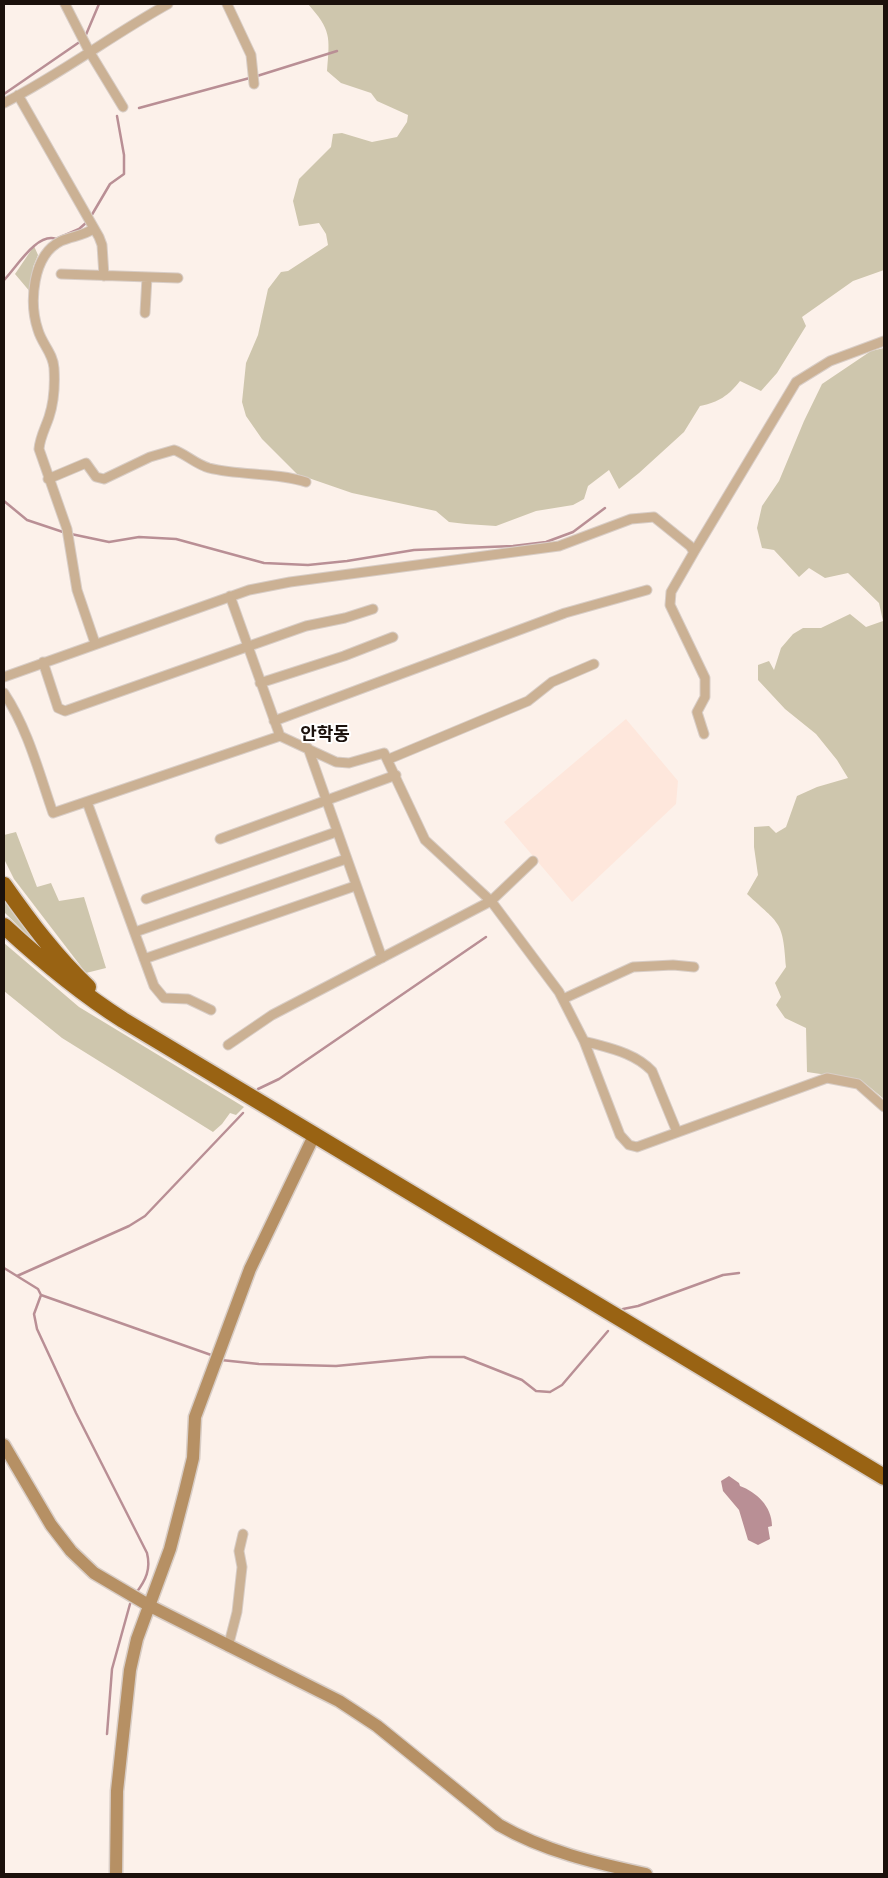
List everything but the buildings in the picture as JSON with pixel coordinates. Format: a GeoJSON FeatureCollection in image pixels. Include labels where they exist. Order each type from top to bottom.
{"type":"FeatureCollection","features":[{"type":"Feature","properties":{"kind":"highway"},"geometry":{"type":"LineString","coordinates":[[4,885],[35,929],[66,967],[123,1020]]}},
{"type":"Feature","properties":{"kind":"highway"},"geometry":{"type":"LineString","coordinates":[[4,926],[53,972],[83,995],[884,1477]]}},
{"type":"Feature","properties":{"kind":"highway"},"geometry":{"type":"LineString","coordinates":[[4,936],[47,977],[81,1002],[884,1486]]}},
{"type":"Feature","properties":{"kind":"street"},"geometry":{"type":"LineString","coordinates":[[65,4],[89,51],[124,108]]}},
{"type":"Feature","properties":{"kind":"street"},"geometry":{"type":"LineString","coordinates":[[4,102],[168,4]]}},
{"type":"Feature","properties":{"kind":"street"},"geometry":{"type":"LineString","coordinates":[[228,4],[251,56],[254,84]]}},
{"type":"Feature","properties":{"kind":"street"},"geometry":{"type":"LineString","coordinates":[[18,95],[102,244],[104,276]]}},
{"type":"Feature","properties":{"kind":"street"},"geometry":{"type":"LineString","coordinates":[[93,229],[85,234],[61,241],[46,252],[39,266],[34,312],[38,330],[51,354],[54,367],[53,402],[40,437],[38,449],[68,533],[77,590],[94,643]]}},
{"type":"Feature","properties":{"kind":"street"},"geometry":{"type":"LineString","coordinates":[[61,274],[178,278]]}},
{"type":"Feature","properties":{"kind":"street"},"geometry":{"type":"LineString","coordinates":[[145,313],[147,277]]}},
{"type":"Feature","properties":{"kind":"street"},"geometry":{"type":"LineString","coordinates":[[704,734],[697,712],[705,697],[705,678],[670,605],[671,592],[796,382],[830,361],[884,340]]}},
{"type":"Feature","properties":{"kind":"street"},"geometry":{"type":"LineString","coordinates":[[48,479],[86,463],[96,477],[104,480],[150,458],[174,450],[193,462],[209,468],[231,472],[290,477],[306,482]]}},
{"type":"Feature","properties":{"kind":"street"},"geometry":{"type":"LineString","coordinates":[[4,677],[94,643],[230,596],[290,582],[560,546],[644,516],[654,517],[666,525],[690,546],[694,552]]}},
{"type":"Feature","properties":{"kind":"street"},"geometry":{"type":"LineString","coordinates":[[274,721],[565,613],[646,590]]}},
{"type":"Feature","properties":{"kind":"street"},"geometry":{"type":"LineString","coordinates":[[230,596],[280,736]]}},
{"type":"Feature","properties":{"kind":"street"},"geometry":{"type":"LineString","coordinates":[[43,662],[58,708],[65,711],[306,626],[345,618],[373,609]]}},
{"type":"Feature","properties":{"kind":"street"},"geometry":{"type":"LineString","coordinates":[[260,683],[344,656],[393,637]]}},
{"type":"Feature","properties":{"kind":"street"},"geometry":{"type":"LineString","coordinates":[[389,759],[528,701],[552,682],[594,664]]}},
{"type":"Feature","properties":{"kind":"street"},"geometry":{"type":"LineString","coordinates":[[4,693],[12,706],[29,745],[54,813],[280,736],[336,762],[349,763],[384,753],[389,759],[425,840],[491,902],[563,999],[584,1041],[620,1135],[629,1145],[636,1147],[827,1078],[858,1084],[884,1107]]}},
{"type":"Feature","properties":{"kind":"street"},"geometry":{"type":"LineString","coordinates":[[308,748],[355,886],[382,958]]}},
{"type":"Feature","properties":{"kind":"street"},"geometry":{"type":"LineString","coordinates":[[220,839],[396,775]]}},
{"type":"Feature","properties":{"kind":"street"},"geometry":{"type":"LineString","coordinates":[[87,802],[154,986],[164,998],[188,999],[212,1010]]}},
{"type":"Feature","properties":{"kind":"street"},"geometry":{"type":"LineString","coordinates":[[146,899],[336,832]]}},
{"type":"Feature","properties":{"kind":"street"},"geometry":{"type":"LineString","coordinates":[[135,932],[346,859]]}},
{"type":"Feature","properties":{"kind":"street"},"geometry":{"type":"LineString","coordinates":[[228,1045],[272,1015],[491,902],[534,862]]}},
{"type":"Feature","properties":{"kind":"street"},"geometry":{"type":"LineString","coordinates":[[144,959],[355,886]]}},
{"type":"Feature","properties":{"kind":"street"},"geometry":{"type":"LineString","coordinates":[[563,999],[633,967],[674,965],[694,967]]}},
{"type":"Feature","properties":{"kind":"street"},"geometry":{"type":"LineString","coordinates":[[584,1041],[629,1054],[645,1064],[652,1071],[677,1132]]}},
{"type":"Feature","properties":{"kind":"street"},"geometry":{"type":"LineString","coordinates":[[116,1874],[117,1791],[130,1670],[137,1638],[170,1549],[185,1491],[193,1458],[195,1417],[250,1269],[311,1142]]}},
{"type":"Feature","properties":{"kind":"street"},"geometry":{"type":"LineString","coordinates":[[4,1445],[51,1525],[71,1552],[94,1573],[150,1606],[228,1647],[339,1701],[364,1716],[499,1825],[512,1833],[552,1850],[646,1874]]}},
{"type":"Feature","properties":{"kind":"street"},"geometry":{"type":"LineString","coordinates":[[228,1647],[237,1612],[242,1567],[239,1551],[243,1534]]}},
{"type":"Feature","properties":{"kind":"shaded area"},"geometry":{"type":"Polygon","coordinates":[[[308,4],[884,4],[884,270],[853,281],[802,317],[806,326],[777,373],[761,391],[740,381],[723,398],[700,406],[684,432],[619,489],[609,470],[588,486],[584,499],[573,505],[536,511],[496,526],[466,524],[449,522],[436,511],[352,493],[297,474],[262,439],[246,416],[242,402],[246,363],[258,335],[268,289],[281,272],[288,271],[328,245],[326,234],[319,223],[299,226],[293,201],[299,179],[331,147],[333,134],[342,133],[372,142],[397,137],[407,122],[408,115],[377,101],[371,93],[341,83],[327,71],[329,49],[327,34],[325,27],[308,4]]]}},
{"type":"Feature","properties":{"kind":"shaded area"},"geometry":{"type":"Polygon","coordinates":[[[34,246],[38,255],[33,267],[31,293],[15,274],[34,246]]]}},
{"type":"Feature","properties":{"kind":"shaded area"},"geometry":{"type":"Polygon","coordinates":[[[884,348],[884,1099],[861,1080],[807,1072],[806,1028],[785,1018],[776,1005],[781,997],[775,983],[786,967],[781,931],[773,918],[747,894],[758,875],[754,847],[754,827],[769,826],[776,833],[786,827],[797,796],[817,787],[848,778],[837,760],[816,734],[785,709],[758,680],[758,665],[769,661],[774,670],[781,648],[793,634],[803,628],[821,628],[850,614],[866,627],[883,621],[879,603],[848,573],[825,578],[809,568],[799,577],[774,550],[762,548],[757,528],[762,506],[779,481],[822,384],[871,351],[884,348]]]}},
{"type":"Feature","properties":{"kind":"shaded area"},"geometry":{"type":"Polygon","coordinates":[[[626,719],[678,781],[676,804],[572,902],[504,822],[626,719]]]}},
{"type":"Feature","properties":{"kind":"shaded area"},"geometry":{"type":"Polygon","coordinates":[[[16,832],[37,887],[51,883],[59,901],[84,897],[106,968],[86,973],[14,879],[4,859],[4,835],[16,832]]]}},
{"type":"Feature","properties":{"kind":"shaded area"},"geometry":{"type":"Polygon","coordinates":[[[4,894],[27,931],[55,962],[4,912],[4,894]]]}},
{"type":"Feature","properties":{"kind":"shaded area"},"geometry":{"type":"Polygon","coordinates":[[[4,943],[79,1007],[244,1107],[236,1115],[230,1113],[213,1132],[62,1038],[4,991],[4,943]]]}},
{"type":"Feature","properties":{"kind":"shaded area"},"geometry":{"type":"Polygon","coordinates":[[[729,1476],[739,1483],[740,1486],[757,1496],[766,1506],[772,1526],[768,1527],[770,1539],[758,1545],[748,1540],[739,1510],[723,1491],[721,1481],[729,1476]]]}},
{"type":"Feature","properties":{"kind":"waterway"},"geometry":{"type":"LineString","coordinates":[[85,37],[99,4]]}},
{"type":"Feature","properties":{"kind":"waterway"},"geometry":{"type":"LineString","coordinates":[[4,94],[81,41]]}},
{"type":"Feature","properties":{"kind":"waterway"},"geometry":{"type":"LineString","coordinates":[[139,108],[257,76],[337,51]]}},
{"type":"Feature","properties":{"kind":"waterway"},"geometry":{"type":"LineString","coordinates":[[90,218],[110,184],[124,174],[124,155],[117,116]]}},
{"type":"Feature","properties":{"kind":"waterway"},"geometry":{"type":"LineString","coordinates":[[4,280],[34,246],[49,238],[56,239],[79,229],[87,222]]}},
{"type":"Feature","properties":{"kind":"waterway"},"geometry":{"type":"LineString","coordinates":[[4,501],[27,520],[66,533]]}},
{"type":"Feature","properties":{"kind":"waterway"},"geometry":{"type":"LineString","coordinates":[[71,534],[109,542],[139,537],[176,539],[264,563],[308,565],[347,561],[414,550],[513,546],[546,542],[573,532],[605,508]]}},
{"type":"Feature","properties":{"kind":"waterway"},"geometry":{"type":"LineString","coordinates":[[258,1089],[279,1079],[486,937]]}},
{"type":"Feature","properties":{"kind":"waterway"},"geometry":{"type":"LineString","coordinates":[[17,1276],[129,1226],[145,1216],[243,1113]]}},
{"type":"Feature","properties":{"kind":"waterway"},"geometry":{"type":"LineString","coordinates":[[4,1268],[38,1289],[41,1295],[34,1314],[37,1329],[76,1413],[147,1553],[147,1574],[136,1593]]}},
{"type":"Feature","properties":{"kind":"waterway"},"geometry":{"type":"LineString","coordinates":[[623,1309],[638,1306],[723,1275],[739,1273]]}},
{"type":"Feature","properties":{"kind":"waterway"},"geometry":{"type":"LineString","coordinates":[[41,1295],[214,1356]]}},
{"type":"Feature","properties":{"kind":"waterway"},"geometry":{"type":"LineString","coordinates":[[221,1360],[259,1364],[336,1366],[430,1357],[464,1357],[522,1380],[536,1391],[550,1392],[562,1385],[608,1331]]}},
{"type":"Feature","properties":{"kind":"waterway"},"geometry":{"type":"LineString","coordinates":[[107,1734],[112,1669],[130,1604]]}},
{"type":"Feature","properties":{"kind":"district","name":"안학동"},"geometry":{"type":"Point","coordinates":[325,735]}}]}
